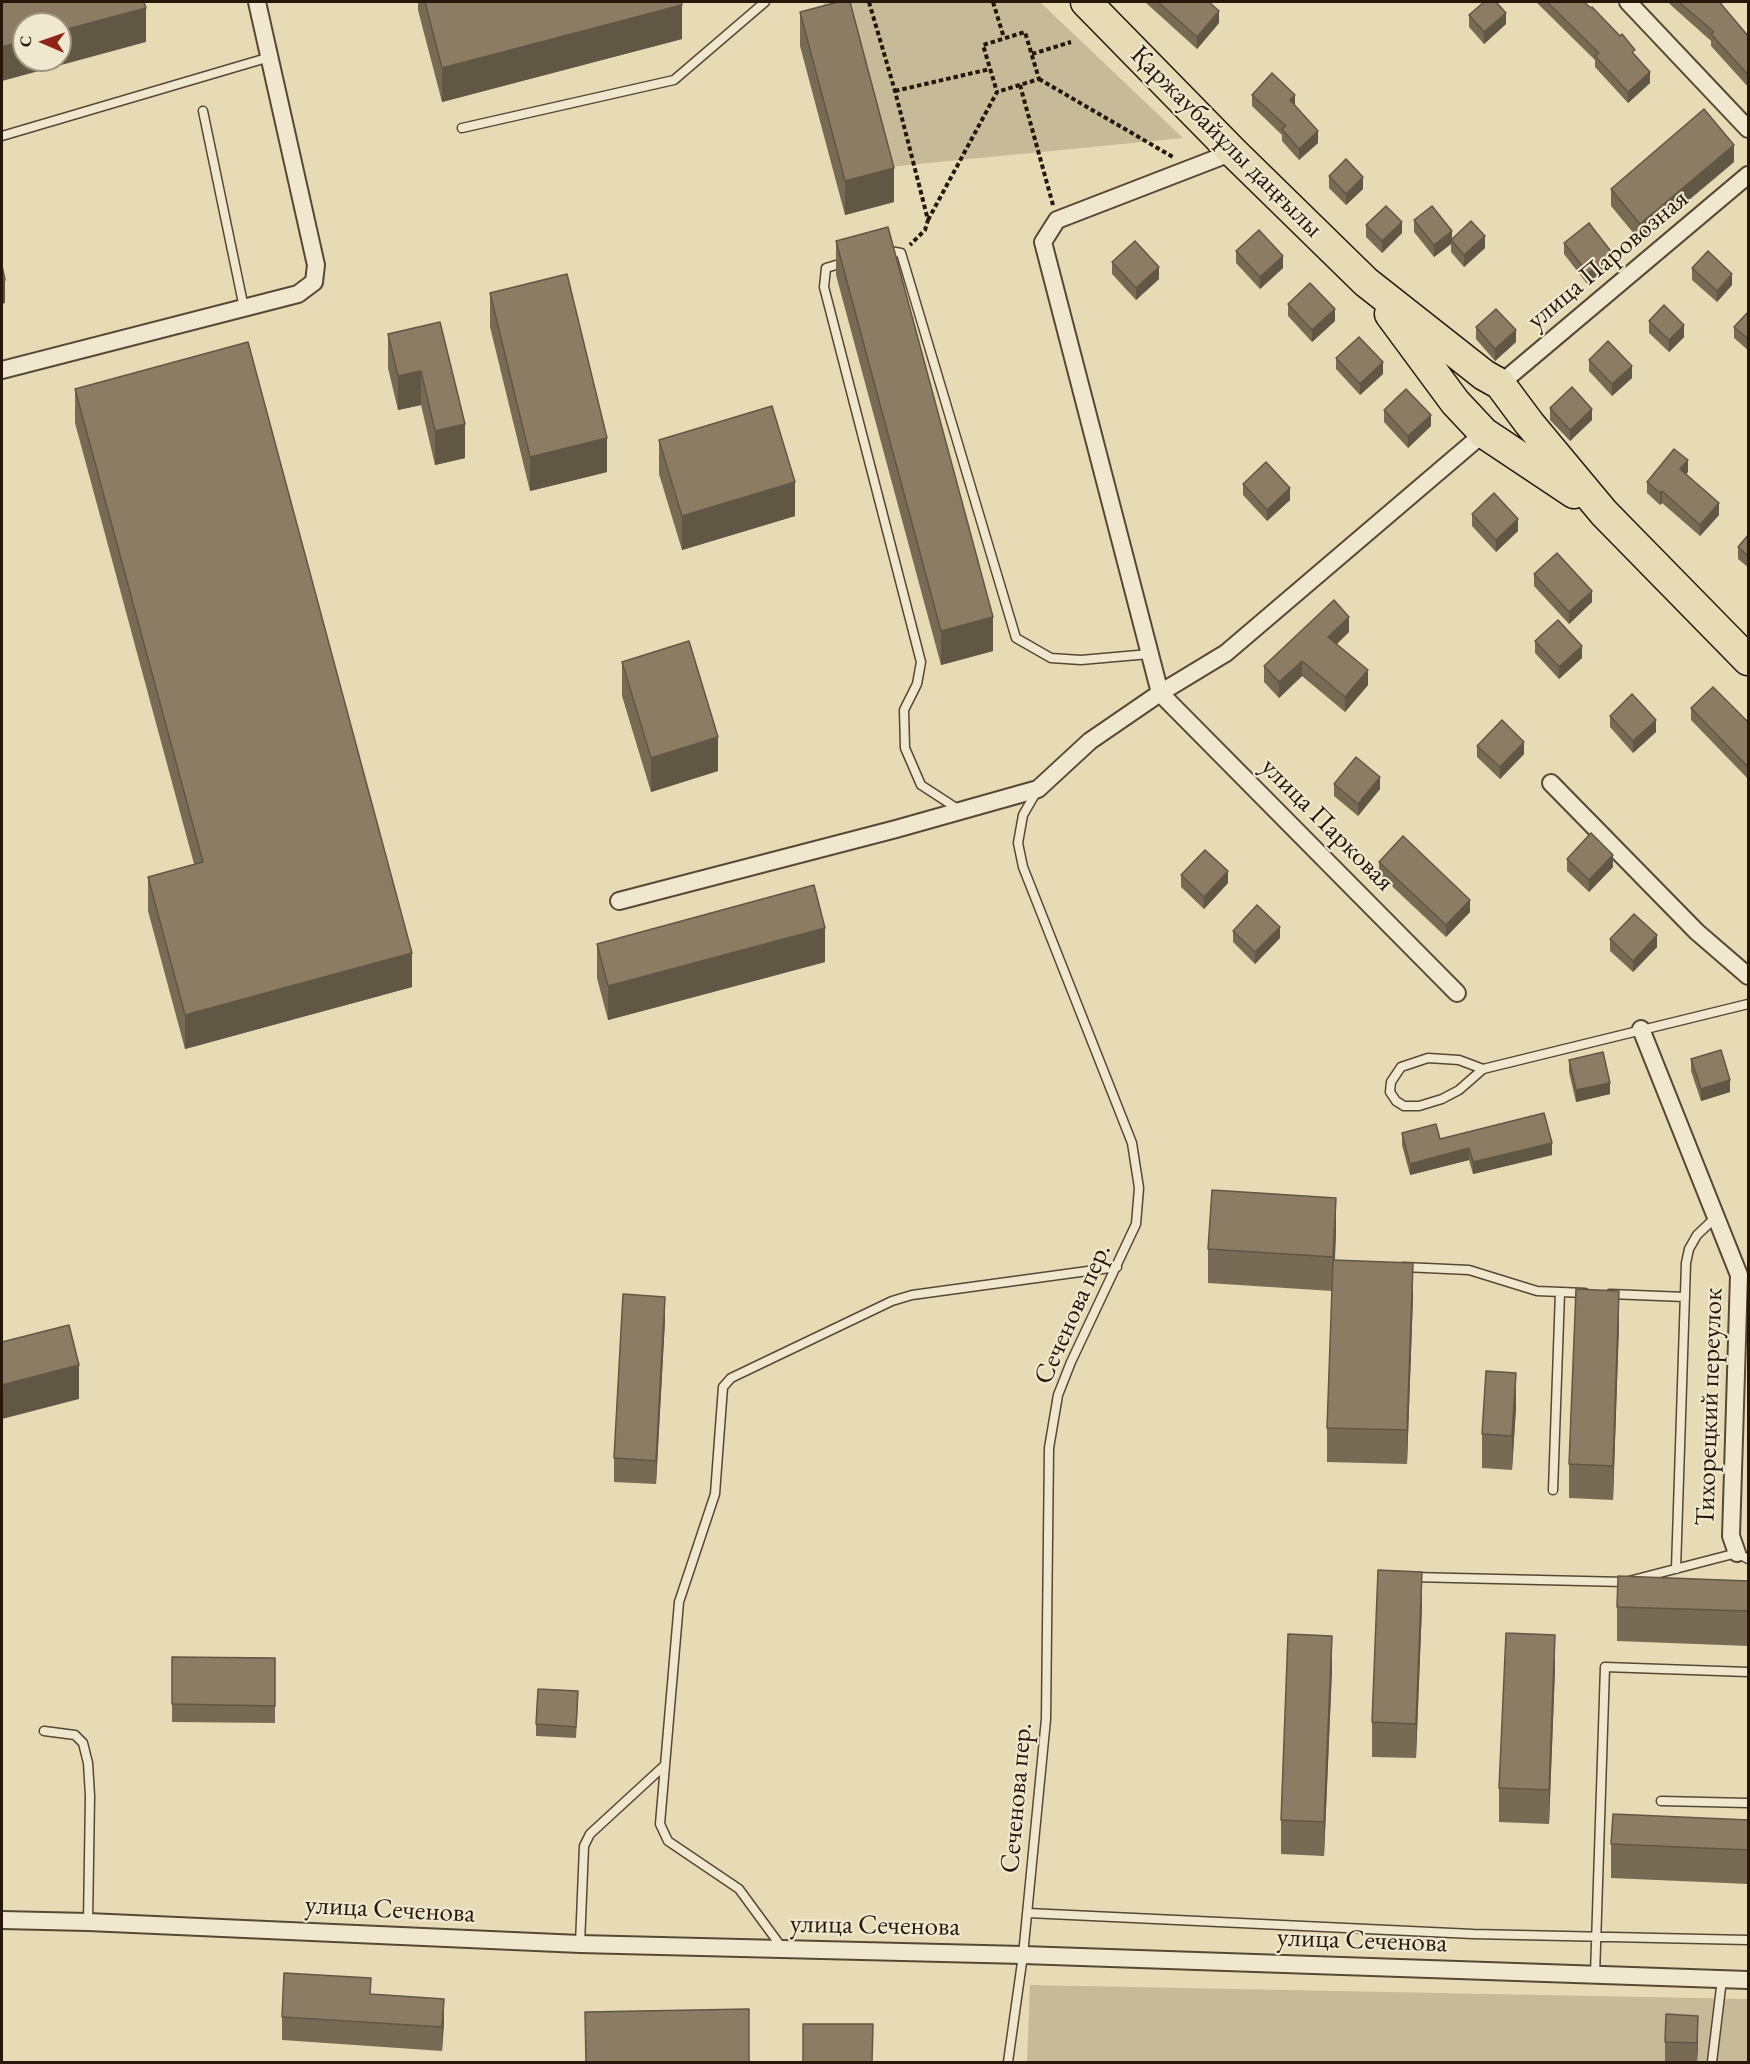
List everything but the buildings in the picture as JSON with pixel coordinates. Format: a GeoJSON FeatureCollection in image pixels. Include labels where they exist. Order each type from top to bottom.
{"type":"FeatureCollection","features":[{"type":"Feature","properties":{"kind":"highway","name":"Қаржаубайұлы даңғылы"},"geometry":{"type":"LineString","coordinates":[[1086,2],[1233,153],[1366,282],[1492,380],[1604,513],[1749,660]]}},
{"type":"Feature","properties":{"kind":"highway","name":"Қаржаубайұлы даңғылы"},"geometry":{"type":"LineString","coordinates":[[1366,282],[1455,402],[1495,440],[1604,513]]}},
{"type":"Feature","properties":{"kind":"highway"},"geometry":{"type":"LineString","coordinates":[[1455,402],[1469,385],[1492,380]]}},
{"type":"Feature","properties":{"kind":"highway"},"geometry":{"type":"LineString","coordinates":[[1495,440],[1520,438],[1529,423]]}},
{"type":"Feature","properties":{"kind":"street"},"geometry":{"type":"LineString","coordinates":[[2,370],[298,294],[314,282],[316,265],[257,2]]}},
{"type":"Feature","properties":{"kind":"street"},"geometry":{"type":"LineString","coordinates":[[1628,2],[1749,129]]}},
{"type":"Feature","properties":{"kind":"street"},"geometry":{"type":"LineString","coordinates":[[1160,693],[1043,242],[1057,220],[1233,153]]}},
{"type":"Feature","properties":{"kind":"street","name":"улица Паровозная"},"geometry":{"type":"LineString","coordinates":[[1492,380],[1749,175]]}},
{"type":"Feature","properties":{"kind":"street"},"geometry":{"type":"LineString","coordinates":[[619,901],[1038,789],[1090,741],[1160,693],[1226,653],[1495,440]]}},
{"type":"Feature","properties":{"kind":"street","name":"улица Парковая"},"geometry":{"type":"LineString","coordinates":[[1160,693],[1457,993]]}},
{"type":"Feature","properties":{"kind":"street"},"geometry":{"type":"LineString","coordinates":[[1551,783],[1697,932],[1749,976]]}},
{"type":"Feature","properties":{"kind":"street","name":"Тихорецкий переулок"},"geometry":{"type":"LineString","coordinates":[[1641,1029],[1739,1275],[1731,1536],[1743,1556]]}},
{"type":"Feature","properties":{"kind":"street","name":"улица Сеченова"},"geometry":{"type":"LineString","coordinates":[[2,1920],[580,1944],[1023,1955],[1749,1980]]}},
{"type":"Feature","properties":{"kind":"lane"},"geometry":{"type":"LineString","coordinates":[[462,128],[674,80],[765,2]]}},
{"type":"Feature","properties":{"kind":"lane"},"geometry":{"type":"LineString","coordinates":[[2,136],[270,57]]}},
{"type":"Feature","properties":{"kind":"lane"},"geometry":{"type":"LineString","coordinates":[[203,111],[244,308]]}},
{"type":"Feature","properties":{"kind":"lane"},"geometry":{"type":"LineString","coordinates":[[877,252],[887,249],[901,253],[1016,638],[1051,658],[1081,660],[1149,654]]}},
{"type":"Feature","properties":{"kind":"lane"},"geometry":{"type":"LineString","coordinates":[[856,259],[826,268],[824,287],[921,662],[917,684],[904,710],[905,748],[921,784],[961,811]]}},
{"type":"Feature","properties":{"kind":"lane","name":"Сеченова пер."},"geometry":{"type":"LineString","coordinates":[[1008,2062],[1028,1912],[1047,1719],[1049,1448],[1059,1395],[1071,1362],[1136,1224],[1139,1188],[1132,1143],[1023,867],[1018,843],[1021,825],[1023,815],[1038,789]]}},
{"type":"Feature","properties":{"kind":"lane"},"geometry":{"type":"LineString","coordinates":[[1483,1069],[1459,1060],[1428,1058],[1401,1067],[1391,1082],[1390,1092],[1396,1101],[1404,1106],[1419,1106],[1442,1099],[1459,1090],[1483,1069],[1749,1004]]}},
{"type":"Feature","properties":{"kind":"lane"},"geometry":{"type":"LineString","coordinates":[[1676,1569],[1686,1263],[1689,1249],[1697,1236],[1716,1217]]}},
{"type":"Feature","properties":{"kind":"lane"},"geometry":{"type":"LineString","coordinates":[[783,1950],[739,1889],[668,1841],[660,1824],[679,1602],[715,1494],[723,1388],[730,1378],[892,1301],[1117,1267]]}},
{"type":"Feature","properties":{"kind":"lane"},"geometry":{"type":"LineString","coordinates":[[1398,1267],[1469,1270],[1537,1291],[1594,1293]]}},
{"type":"Feature","properties":{"kind":"lane"},"geometry":{"type":"LineString","coordinates":[[1553,1490],[1560,1292]]}},
{"type":"Feature","properties":{"kind":"lane"},"geometry":{"type":"LineString","coordinates":[[1605,1294],[1685,1297]]}},
{"type":"Feature","properties":{"kind":"lane"},"geometry":{"type":"LineString","coordinates":[[1396,1577],[1611,1582],[1743,1556]]}},
{"type":"Feature","properties":{"kind":"lane"},"geometry":{"type":"LineString","coordinates":[[1595,1975],[1605,1667],[1749,1672]]}},
{"type":"Feature","properties":{"kind":"lane"},"geometry":{"type":"LineString","coordinates":[[44,1731],[75,1735],[83,1743],[88,1763],[90,1796],[88,1922]]}},
{"type":"Feature","properties":{"kind":"lane"},"geometry":{"type":"LineString","coordinates":[[580,1944],[584,1846],[590,1834],[665,1765]]}},
{"type":"Feature","properties":{"kind":"lane"},"geometry":{"type":"LineString","coordinates":[[1661,1801],[1749,1803]]}},
{"type":"Feature","properties":{"kind":"lane"},"geometry":{"type":"LineString","coordinates":[[1028,1912],[1473,1934],[1749,1940]]}},
{"type":"Feature","properties":{"kind":"lane"},"geometry":{"type":"LineString","coordinates":[[1712,2062],[1722,1979]]}},
{"type":"Feature","properties":{"kind":"path"},"geometry":{"type":"LineString","coordinates":[[869,2],[895,91],[928,220]]}},
{"type":"Feature","properties":{"kind":"path"},"geometry":{"type":"LineString","coordinates":[[993,2],[1004,38]]}},
{"type":"Feature","properties":{"kind":"path"},"geometry":{"type":"LineString","coordinates":[[997,92],[983,45],[1025,32],[1040,79],[1192,168]]}},
{"type":"Feature","properties":{"kind":"path"},"geometry":{"type":"LineString","coordinates":[[1032,54],[1071,42]]}},
{"type":"Feature","properties":{"kind":"path"},"geometry":{"type":"LineString","coordinates":[[895,91],[990,69]]}},
{"type":"Feature","properties":{"kind":"path"},"geometry":{"type":"LineString","coordinates":[[901,253],[925,230],[928,220],[997,92],[1040,79]]}},
{"type":"Feature","properties":{"kind":"path"},"geometry":{"type":"LineString","coordinates":[[1020,85],[1057,220]]}},
{"type":"Feature","properties":{"kind":"shaded area"},"geometry":{"type":"Polygon","coordinates":[[[823,2],[1040,2],[1183,138],[868,169],[823,2]]]}},
{"type":"Feature","properties":{"kind":"shaded area"},"geometry":{"type":"Polygon","coordinates":[[[1030,1985],[1748,1999],[1748,2062],[1027,2062],[1030,1985]]]}}]}
